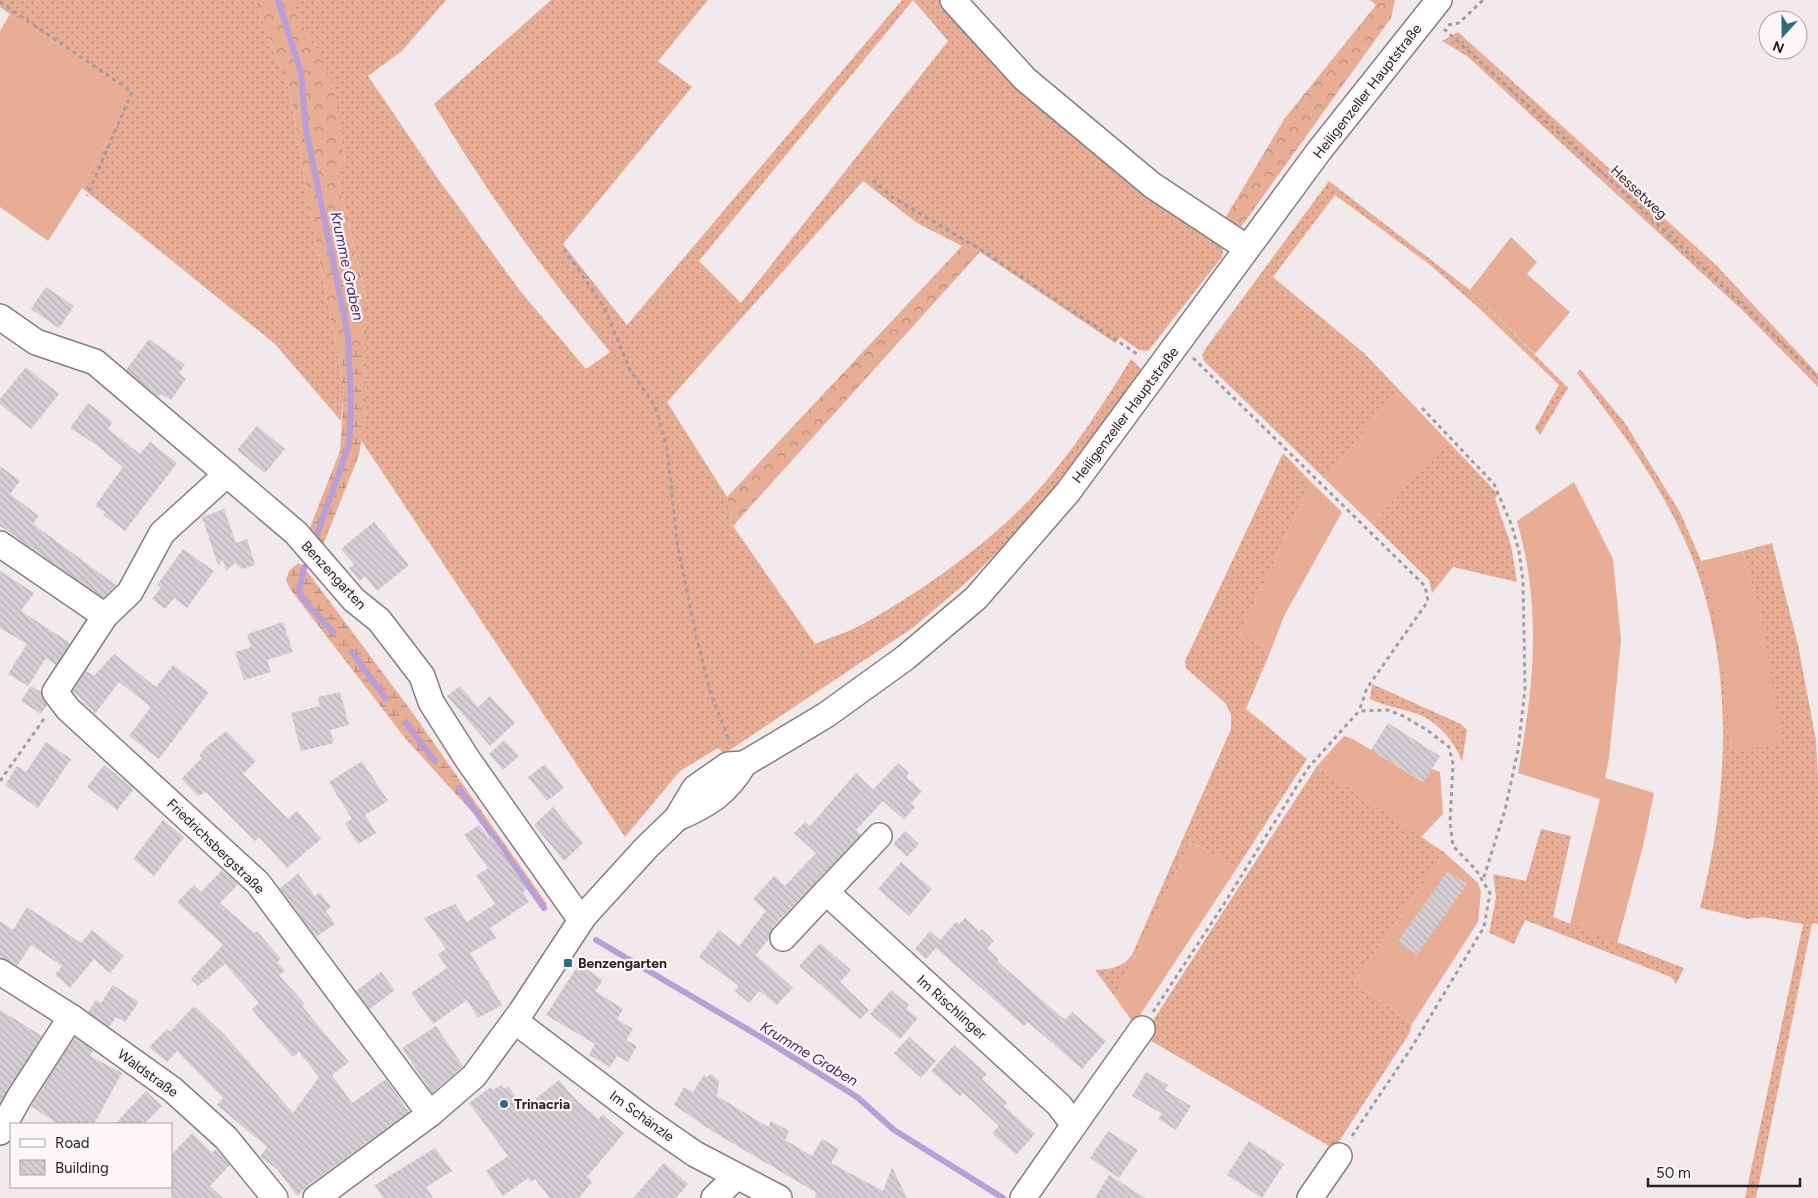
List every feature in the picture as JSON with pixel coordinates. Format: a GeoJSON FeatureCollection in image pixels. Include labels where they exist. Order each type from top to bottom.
{"type":"FeatureCollection","features":[{"type":"Feature","properties":{"kind":"street"},"geometry":{"type":"LineString","coordinates":[[954,0],[1025,80],[1152,185],[1247,248]]}},
{"type":"Feature","properties":{"kind":"street","name":"Heiligenzeller Hauptstraße"},"geometry":{"type":"LineString","coordinates":[[316,1198],[430,1114],[474,1076],[514,1021],[584,916],[646,848],[677,818],[698,809],[717,797],[734,781],[744,764],[826,715],[904,658],[976,598],[1068,492],[1319,151],[1439,0]]}},
{"type":"Feature","properties":{"kind":"street","name":"Benzengarten"},"geometry":{"type":"LineString","coordinates":[[0,317],[36,342],[94,362],[296,533],[354,600],[379,620],[422,676],[431,702],[468,760],[576,913],[584,916]]}},
{"type":"Feature","properties":{"kind":"street"},"geometry":{"type":"LineString","coordinates":[[55,692],[105,616],[130,592],[162,533],[227,474]]}},
{"type":"Feature","properties":{"kind":"street"},"geometry":{"type":"LineString","coordinates":[[0,544],[105,616]]}},
{"type":"Feature","properties":{"kind":"street","name":"Friedrichsbergstraße"},"geometry":{"type":"LineString","coordinates":[[55,692],[68,709],[258,883],[430,1114]]}},
{"type":"Feature","properties":{"kind":"street"},"geometry":{"type":"LineString","coordinates":[[783,938],[879,836]]}},
{"type":"Feature","properties":{"kind":"street","name":"Im Rischlinger"},"geometry":{"type":"LineString","coordinates":[[826,892],[1059,1105],[1074,1125]]}},
{"type":"Feature","properties":{"kind":"street","name":"Waldstraße"},"geometry":{"type":"LineString","coordinates":[[0,972],[70,1017],[173,1090],[226,1138],[275,1198]]}},
{"type":"Feature","properties":{"kind":"street"},"geometry":{"type":"LineString","coordinates":[[0,1132],[18,1098],[70,1017]]}},
{"type":"Feature","properties":{"kind":"street","name":"Im Schänzle"},"geometry":{"type":"LineString","coordinates":[[514,1021],[643,1118],[695,1154],[779,1198]]}},
{"type":"Feature","properties":{"kind":"street"},"geometry":{"type":"LineString","coordinates":[[1023,1198],[1142,1029]]}},
{"type":"Feature","properties":{"kind":"street"},"geometry":{"type":"LineString","coordinates":[[1310,1198],[1338,1156]]}},
{"type":"Feature","properties":{"kind":"street"},"geometry":{"type":"LineString","coordinates":[[714,1198],[736,1177]]}},
{"type":"Feature","properties":{"kind":"path","name":"Hessetweg"},"geometry":{"type":"LineString","coordinates":[[1482,0],[1459,23],[1442,27],[1702,265],[1818,378]]}},
{"type":"Feature","properties":{"kind":"path"},"geometry":{"type":"LineString","coordinates":[[0,2],[132,92],[87,196]]}},
{"type":"Feature","properties":{"kind":"path"},"geometry":{"type":"LineString","coordinates":[[873,180],[892,197],[983,251],[1118,340]]}},
{"type":"Feature","properties":{"kind":"path"},"geometry":{"type":"LineString","coordinates":[[564,249],[604,307],[630,370],[655,406],[667,448],[677,542],[696,631],[710,691],[726,737]]}},
{"type":"Feature","properties":{"kind":"path"},"geometry":{"type":"LineString","coordinates":[[1142,1029],[1224,904],[1308,768],[1359,711],[1367,688],[1428,601],[1425,586],[1178,344]]}},
{"type":"Feature","properties":{"kind":"path"},"geometry":{"type":"LineString","coordinates":[[1422,408],[1494,484],[1512,526],[1519,551],[1523,581],[1525,689],[1518,750],[1505,810],[1483,881]]}},
{"type":"Feature","properties":{"kind":"path"},"geometry":{"type":"LineString","coordinates":[[0,781],[48,713],[55,692]]}},
{"type":"Feature","properties":{"kind":"path"},"geometry":{"type":"LineString","coordinates":[[1338,1156],[1412,1047],[1484,927],[1490,892],[1476,870],[1453,846],[1450,823],[1453,764],[1449,747],[1427,730],[1403,716],[1388,710],[1359,711]]}},
{"type":"Feature","properties":{"kind":"green space"},"geometry":{"type":"Polygon","coordinates":[[[0,0],[255,0],[290,92],[308,201],[344,387],[341,421],[275,344],[82,188],[132,92],[10,14],[0,7],[0,0]]]}},
{"type":"Feature","properties":{"kind":"green space"},"geometry":{"type":"Polygon","coordinates":[[[255,0],[293,0],[294,9],[332,81],[345,160],[336,171],[367,302],[367,351],[337,351],[308,201],[290,92],[255,0]]]}},
{"type":"Feature","properties":{"kind":"green space"},"geometry":{"type":"Polygon","coordinates":[[[293,0],[446,0],[402,51],[368,76],[436,176],[521,292],[586,369],[610,352],[562,292],[495,200],[434,104],[551,0],[708,0],[658,61],[692,87],[563,244],[627,325],[902,0],[913,0],[944,0],[1224,246],[1222,257],[1148,351],[1139,350],[1120,337],[1115,343],[980,252],[962,246],[917,223],[863,181],[667,402],[727,497],[733,526],[815,644],[852,629],[897,604],[938,577],[996,532],[1030,500],[1062,462],[1105,401],[1131,359],[1142,370],[1028,522],[969,580],[914,627],[724,754],[718,748],[680,771],[625,837],[361,440],[366,409],[367,302],[336,171],[345,160],[332,82],[294,9],[293,0]],[[913,0],[699,261],[741,303],[948,41],[913,0]]]}},
{"type":"Feature","properties":{"kind":"green space"},"geometry":{"type":"Polygon","coordinates":[[[1370,0],[1395,0],[1391,18],[1241,227],[1225,218],[1285,118],[1376,5],[1370,0]]]}},
{"type":"Feature","properties":{"kind":"green space"},"geometry":{"type":"Polygon","coordinates":[[[10,14],[132,92],[82,188],[48,241],[0,207],[0,31],[10,14]]]}},
{"type":"Feature","properties":{"kind":"green space"},"geometry":{"type":"Polygon","coordinates":[[[1458,32],[1716,265],[1818,374],[1818,387],[1741,309],[1467,56],[1442,41],[1458,32]]]}},
{"type":"Feature","properties":{"kind":"green space"},"geometry":{"type":"Polygon","coordinates":[[[1329,181],[1470,290],[1568,388],[1540,435],[1535,428],[1559,385],[1480,309],[1429,264],[1335,195],[1273,277],[1365,354],[1498,494],[1495,499],[1511,545],[1517,582],[1453,567],[1432,593],[1429,580],[1372,524],[1444,443],[1396,393],[1325,479],[1204,361],[1202,355],[1206,348],[1329,181]]]}},
{"type":"Feature","properties":{"kind":"green space"},"geometry":{"type":"Polygon","coordinates":[[[1511,237],[1537,262],[1527,274],[1570,312],[1535,354],[1470,290],[1511,237]]]}},
{"type":"Feature","properties":{"kind":"green space"},"geometry":{"type":"Polygon","coordinates":[[[962,246],[980,252],[733,526],[727,497],[962,246]]]}},
{"type":"Feature","properties":{"kind":"green space"},"geometry":{"type":"Polygon","coordinates":[[[337,351],[367,351],[366,409],[359,455],[323,545],[309,530],[340,451],[344,387],[337,351]]]}},
{"type":"Feature","properties":{"kind":"green space"},"geometry":{"type":"Polygon","coordinates":[[[1580,369],[1625,423],[1681,514],[1701,561],[1714,605],[1726,683],[1731,749],[1762,621],[1743,551],[1772,543],[1798,645],[1816,740],[1818,780],[1818,924],[1812,923],[1756,1198],[1745,1198],[1803,924],[1762,917],[1748,919],[1700,908],[1718,814],[1722,766],[1723,718],[1712,622],[1699,576],[1681,532],[1659,490],[1634,450],[1577,373],[1580,369]]]}},
{"type":"Feature","properties":{"kind":"green space"},"geometry":{"type":"Polygon","coordinates":[[[1396,393],[1445,443],[1372,524],[1325,479],[1396,393]]]}},
{"type":"Feature","properties":{"kind":"green space"},"geometry":{"type":"Polygon","coordinates":[[[1283,453],[1311,482],[1240,634],[1271,650],[1246,709],[1307,759],[1237,868],[1191,842],[1115,997],[1095,970],[1116,967],[1124,963],[1132,955],[1231,729],[1231,714],[1225,703],[1186,668],[1185,661],[1283,453]]]}},
{"type":"Feature","properties":{"kind":"green space"},"geometry":{"type":"Polygon","coordinates":[[[1311,482],[1342,512],[1284,616],[1271,650],[1240,634],[1311,482]]]}},
{"type":"Feature","properties":{"kind":"green space"},"geometry":{"type":"Polygon","coordinates":[[[1574,482],[1613,559],[1621,640],[1609,758],[1605,778],[1654,793],[1642,850],[1617,944],[1570,924],[1600,799],[1518,773],[1531,678],[1533,616],[1525,554],[1517,521],[1574,482]]]}},
{"type":"Feature","properties":{"kind":"green space"},"geometry":{"type":"Polygon","coordinates":[[[1743,551],[1762,621],[1783,746],[1731,749],[1721,654],[1713,607],[1701,561],[1743,551]]]}},
{"type":"Feature","properties":{"kind":"green space"},"geometry":{"type":"Polygon","coordinates":[[[298,563],[304,567],[412,712],[547,904],[544,908],[540,907],[483,824],[405,738],[290,589],[286,580],[289,571],[298,563]]]}},
{"type":"Feature","properties":{"kind":"green space"},"geometry":{"type":"Polygon","coordinates":[[[1372,684],[1461,724],[1467,730],[1462,762],[1450,739],[1423,716],[1370,699],[1372,684]]]}},
{"type":"Feature","properties":{"kind":"green space"},"geometry":{"type":"Polygon","coordinates":[[[1344,736],[1353,739],[1423,782],[1432,769],[1440,772],[1443,814],[1421,837],[1317,766],[1344,736]]]}},
{"type":"Feature","properties":{"kind":"green space"},"geometry":{"type":"Polygon","coordinates":[[[1317,766],[1445,853],[1354,982],[1412,1024],[1409,1034],[1334,1149],[1143,1036],[1317,766]]]}},
{"type":"Feature","properties":{"kind":"green space"},"geometry":{"type":"Polygon","coordinates":[[[1541,829],[1571,836],[1553,917],[1684,968],[1676,984],[1671,977],[1525,920],[1514,944],[1489,933],[1496,897],[1493,874],[1526,881],[1541,829]]]}},
{"type":"Feature","properties":{"kind":"green space"},"geometry":{"type":"Polygon","coordinates":[[[1191,842],[1237,868],[1134,1024],[1115,997],[1191,842]]]}},
{"type":"Feature","properties":{"kind":"green space"},"geometry":{"type":"Polygon","coordinates":[[[1445,853],[1478,883],[1481,892],[1478,922],[1412,1024],[1354,982],[1445,853]]]}},
{"type":"Feature","properties":{"kind":"building"},"geometry":{"type":"Polygon","coordinates":[[[46,287],[74,306],[59,328],[31,309],[46,287]]]}},
{"type":"Feature","properties":{"kind":"building"},"geometry":{"type":"Polygon","coordinates":[[[149,339],[185,365],[179,373],[186,379],[171,400],[161,394],[159,397],[126,370],[149,339]]]}},
{"type":"Feature","properties":{"kind":"building"},"geometry":{"type":"Polygon","coordinates":[[[26,367],[59,394],[31,429],[0,404],[0,399],[26,367]]]}},
{"type":"Feature","properties":{"kind":"building"},"geometry":{"type":"Polygon","coordinates":[[[88,403],[113,422],[108,429],[140,454],[150,442],[177,463],[125,531],[103,515],[105,512],[95,506],[123,467],[95,444],[70,428],[88,403]]]}},
{"type":"Feature","properties":{"kind":"building"},"geometry":{"type":"Polygon","coordinates":[[[257,426],[285,449],[265,473],[237,450],[257,426]]]}},
{"type":"Feature","properties":{"kind":"building"},"geometry":{"type":"Polygon","coordinates":[[[0,466],[20,481],[10,494],[39,516],[33,524],[116,585],[103,598],[0,526],[0,466]]]}},
{"type":"Feature","properties":{"kind":"building"},"geometry":{"type":"Polygon","coordinates":[[[224,509],[236,543],[247,539],[255,565],[242,569],[235,563],[226,571],[223,560],[218,565],[202,517],[224,509]]]}},
{"type":"Feature","properties":{"kind":"building"},"geometry":{"type":"Polygon","coordinates":[[[374,522],[409,565],[377,591],[365,576],[360,581],[349,568],[354,564],[341,549],[374,522]]]}},
{"type":"Feature","properties":{"kind":"building"},"geometry":{"type":"Polygon","coordinates":[[[183,549],[214,571],[187,608],[174,598],[165,609],[152,599],[161,588],[157,585],[183,549]]]}},
{"type":"Feature","properties":{"kind":"building"},"geometry":{"type":"Polygon","coordinates":[[[0,571],[34,593],[21,611],[70,643],[56,665],[46,658],[28,686],[8,674],[27,644],[0,628],[0,571]]]}},
{"type":"Feature","properties":{"kind":"building"},"geometry":{"type":"Polygon","coordinates":[[[283,622],[293,652],[267,660],[271,672],[244,680],[235,652],[251,647],[247,634],[283,622]]]}},
{"type":"Feature","properties":{"kind":"building"},"geometry":{"type":"Polygon","coordinates":[[[114,654],[156,687],[173,665],[209,692],[159,759],[129,736],[151,707],[119,682],[95,714],[73,691],[86,671],[94,676],[114,654]]]}},
{"type":"Feature","properties":{"kind":"building"},"geometry":{"type":"Polygon","coordinates":[[[31,686],[41,692],[47,705],[41,714],[21,701],[31,686]]]}},
{"type":"Feature","properties":{"kind":"building"},"geometry":{"type":"Polygon","coordinates":[[[460,686],[478,707],[490,696],[515,723],[490,746],[447,696],[460,686]]]}},
{"type":"Feature","properties":{"kind":"building"},"geometry":{"type":"Polygon","coordinates":[[[340,692],[349,725],[330,730],[334,743],[301,751],[291,713],[320,706],[318,697],[340,692]]]}},
{"type":"Feature","properties":{"kind":"building"},"geometry":{"type":"Polygon","coordinates":[[[1388,723],[1440,756],[1424,782],[1371,750],[1388,723]]]}},
{"type":"Feature","properties":{"kind":"building"},"geometry":{"type":"Polygon","coordinates":[[[226,731],[256,761],[243,774],[288,819],[297,811],[321,839],[287,868],[259,837],[255,841],[206,792],[198,796],[181,779],[202,758],[199,756],[206,747],[226,731]]]}},
{"type":"Feature","properties":{"kind":"building"},"geometry":{"type":"Polygon","coordinates":[[[504,740],[519,756],[503,770],[489,754],[504,740]]]}},
{"type":"Feature","properties":{"kind":"building"},"geometry":{"type":"Polygon","coordinates":[[[46,742],[71,759],[38,808],[5,785],[17,766],[26,772],[46,742]]]}},
{"type":"Feature","properties":{"kind":"building"},"geometry":{"type":"Polygon","coordinates":[[[362,761],[388,801],[365,815],[376,833],[358,844],[345,823],[352,819],[329,782],[362,761]]]}},
{"type":"Feature","properties":{"kind":"building"},"geometry":{"type":"Polygon","coordinates":[[[898,763],[909,773],[906,777],[922,791],[911,803],[915,807],[904,820],[883,801],[856,830],[861,835],[772,928],[769,939],[756,955],[793,988],[777,1005],[759,991],[749,1003],[735,991],[739,986],[699,957],[719,930],[739,946],[766,911],[753,899],[774,876],[785,886],[816,853],[794,833],[805,822],[810,826],[856,773],[873,790],[898,763]]]}},
{"type":"Feature","properties":{"kind":"building"},"geometry":{"type":"Polygon","coordinates":[[[545,764],[564,788],[547,801],[528,777],[545,764]]]}},
{"type":"Feature","properties":{"kind":"building"},"geometry":{"type":"Polygon","coordinates":[[[104,765],[134,789],[117,810],[87,787],[104,765]]]}},
{"type":"Feature","properties":{"kind":"building"},"geometry":{"type":"Polygon","coordinates":[[[553,807],[583,843],[564,861],[534,825],[553,807]]]}},
{"type":"Feature","properties":{"kind":"building"},"geometry":{"type":"Polygon","coordinates":[[[163,820],[184,837],[154,876],[133,859],[163,820]]]}},
{"type":"Feature","properties":{"kind":"building"},"geometry":{"type":"Polygon","coordinates":[[[479,825],[488,837],[491,835],[527,889],[523,892],[529,902],[490,928],[496,938],[470,953],[502,1005],[478,1018],[467,1000],[433,1024],[411,993],[447,968],[438,954],[446,949],[424,918],[455,904],[467,922],[495,904],[476,876],[488,868],[464,835],[479,825]]]}},
{"type":"Feature","properties":{"kind":"building"},"geometry":{"type":"Polygon","coordinates":[[[905,831],[919,844],[907,857],[893,844],[905,831]]]}},
{"type":"Feature","properties":{"kind":"building"},"geometry":{"type":"Polygon","coordinates":[[[901,862],[932,889],[909,916],[878,889],[901,862]]]}},
{"type":"Feature","properties":{"kind":"building"},"geometry":{"type":"Polygon","coordinates":[[[222,870],[238,884],[220,903],[254,933],[257,931],[281,959],[277,962],[285,971],[279,975],[305,1004],[302,1006],[349,1062],[332,1075],[352,1103],[386,1079],[409,1112],[307,1186],[297,1196],[277,1169],[260,1157],[267,1147],[217,1105],[223,1098],[177,1051],[167,1062],[149,1047],[167,1029],[170,1032],[194,1006],[224,1034],[293,1113],[319,1077],[299,1052],[293,1057],[258,1017],[252,1009],[259,1003],[225,964],[198,986],[191,979],[223,945],[177,902],[194,885],[201,892],[222,870]]]}},
{"type":"Feature","properties":{"kind":"building"},"geometry":{"type":"Polygon","coordinates":[[[1448,871],[1467,884],[1417,955],[1398,941],[1448,871]]]}},
{"type":"Feature","properties":{"kind":"building"},"geometry":{"type":"Polygon","coordinates":[[[298,874],[315,896],[320,893],[331,907],[326,911],[335,924],[316,937],[280,888],[298,874]]]}},
{"type":"Feature","properties":{"kind":"building"},"geometry":{"type":"Polygon","coordinates":[[[27,907],[81,943],[92,930],[124,956],[110,973],[94,959],[70,988],[55,975],[62,966],[31,945],[17,966],[0,958],[0,921],[13,930],[27,907]]]}},
{"type":"Feature","properties":{"kind":"building"},"geometry":{"type":"Polygon","coordinates":[[[965,918],[979,931],[982,929],[994,941],[987,948],[999,960],[997,961],[1065,1020],[1072,1012],[1106,1041],[1082,1069],[1028,1022],[1024,1026],[936,948],[926,959],[915,949],[930,931],[940,940],[956,922],[959,924],[965,918]]]}},
{"type":"Feature","properties":{"kind":"building"},"geometry":{"type":"Polygon","coordinates":[[[820,943],[851,970],[840,982],[869,1010],[860,1019],[799,966],[820,943]]]}},
{"type":"Feature","properties":{"kind":"building"},"geometry":{"type":"Polygon","coordinates":[[[579,964],[603,980],[595,991],[623,1009],[617,1019],[633,1029],[626,1040],[637,1046],[628,1062],[617,1056],[610,1067],[589,1055],[595,1044],[546,1015],[579,964]]]}},
{"type":"Feature","properties":{"kind":"building"},"geometry":{"type":"Polygon","coordinates":[[[381,972],[395,990],[370,1009],[356,991],[381,972]]]}},
{"type":"Feature","properties":{"kind":"building"},"geometry":{"type":"Polygon","coordinates":[[[113,985],[139,1002],[125,1022],[116,1017],[109,1027],[88,1012],[96,1000],[101,1003],[113,985]]]}},
{"type":"Feature","properties":{"kind":"building"},"geometry":{"type":"Polygon","coordinates":[[[891,990],[909,1005],[906,1009],[918,1018],[900,1039],[870,1014],[891,990]]]}},
{"type":"Feature","properties":{"kind":"building"},"geometry":{"type":"Polygon","coordinates":[[[0,1010],[42,1036],[0,1103],[0,1010]]]}},
{"type":"Feature","properties":{"kind":"building"},"geometry":{"type":"Polygon","coordinates":[[[436,1026],[463,1066],[432,1093],[402,1048],[436,1026]]]}},
{"type":"Feature","properties":{"kind":"building"},"geometry":{"type":"Polygon","coordinates":[[[75,1037],[93,1051],[90,1056],[122,1073],[95,1123],[56,1123],[31,1106],[75,1037]]]}},
{"type":"Feature","properties":{"kind":"building"},"geometry":{"type":"Polygon","coordinates":[[[909,1037],[936,1061],[921,1078],[894,1053],[909,1037]]]}},
{"type":"Feature","properties":{"kind":"building"},"geometry":{"type":"Polygon","coordinates":[[[954,1045],[987,1074],[982,1079],[1007,1103],[1004,1106],[1035,1134],[1016,1155],[992,1133],[999,1126],[963,1093],[960,1096],[931,1071],[954,1045]]]}},
{"type":"Feature","properties":{"kind":"building"},"geometry":{"type":"Polygon","coordinates":[[[1146,1072],[1168,1085],[1165,1090],[1191,1106],[1176,1130],[1158,1119],[1162,1114],[1132,1096],[1146,1072]]]}},
{"type":"Feature","properties":{"kind":"building"},"geometry":{"type":"Polygon","coordinates":[[[711,1074],[719,1081],[717,1096],[768,1127],[771,1121],[789,1131],[785,1140],[812,1156],[822,1139],[839,1149],[831,1163],[883,1191],[892,1167],[907,1198],[815,1198],[817,1193],[712,1131],[674,1105],[684,1087],[693,1092],[704,1075],[707,1077],[711,1074]]]}},
{"type":"Feature","properties":{"kind":"building"},"geometry":{"type":"Polygon","coordinates":[[[559,1080],[575,1099],[599,1119],[602,1114],[624,1133],[587,1177],[592,1182],[579,1198],[550,1198],[535,1179],[531,1182],[528,1178],[503,1196],[486,1171],[508,1156],[469,1103],[491,1087],[493,1090],[501,1085],[504,1089],[508,1086],[523,1106],[530,1100],[532,1102],[559,1080]]]}},
{"type":"Feature","properties":{"kind":"building"},"geometry":{"type":"Polygon","coordinates":[[[146,1091],[162,1106],[145,1123],[116,1123],[146,1091]]]}},
{"type":"Feature","properties":{"kind":"building"},"geometry":{"type":"Polygon","coordinates":[[[1108,1131],[1138,1150],[1119,1178],[1090,1158],[1108,1131]]]}},
{"type":"Feature","properties":{"kind":"building"},"geometry":{"type":"Polygon","coordinates":[[[192,1133],[212,1153],[216,1149],[230,1165],[210,1186],[223,1198],[171,1198],[172,1154],[192,1133]]]}},
{"type":"Feature","properties":{"kind":"building"},"geometry":{"type":"Polygon","coordinates":[[[1249,1141],[1284,1164],[1262,1198],[1227,1175],[1249,1141]]]}},
{"type":"Feature","properties":{"kind":"building"},"geometry":{"type":"Polygon","coordinates":[[[435,1148],[452,1171],[426,1187],[433,1198],[383,1198],[375,1185],[435,1148]]]}},
{"type":"Feature","properties":{"kind":"building"},"geometry":{"type":"Polygon","coordinates":[[[664,1163],[688,1184],[676,1198],[633,1198],[664,1163]]]}},
{"type":"Feature","properties":{"kind":"building"},"geometry":{"type":"Polygon","coordinates":[[[1109,1175],[1145,1198],[1095,1198],[1109,1175]]]}},
{"type":"Feature","properties":{"kind":"waterway","name":"Krumme Graben"},"geometry":{"type":"LineString","coordinates":[[278,0],[301,73],[306,129],[348,335],[351,404],[349,445],[316,537]]}},
{"type":"Feature","properties":{"kind":"waterway","name":"Krumme Graben"},"geometry":{"type":"LineString","coordinates":[[304,567],[299,590],[302,598],[333,632]]}},
{"type":"Feature","properties":{"kind":"waterway","name":"Krumme Graben"},"geometry":{"type":"LineString","coordinates":[[352,652],[386,699]]}},
{"type":"Feature","properties":{"kind":"waterway","name":"Krumme Graben"},"geometry":{"type":"LineString","coordinates":[[406,723],[435,761]]}},
{"type":"Feature","properties":{"kind":"waterway","name":"Krumme Graben"},"geometry":{"type":"LineString","coordinates":[[459,788],[544,908]]}},
{"type":"Feature","properties":{"kind":"waterway","name":"Krumme Graben"},"geometry":{"type":"LineString","coordinates":[[596,940],[764,1039],[857,1097],[894,1130],[1003,1198]]}},
{"type":"Feature","properties":{"kind":"place","name":"Benzengarten"},"geometry":{"type":"Point","coordinates":[568,963]}},
{"type":"Feature","properties":{"kind":"place","name":"Trinacria"},"geometry":{"type":"Point","coordinates":[504,1104]}}]}
